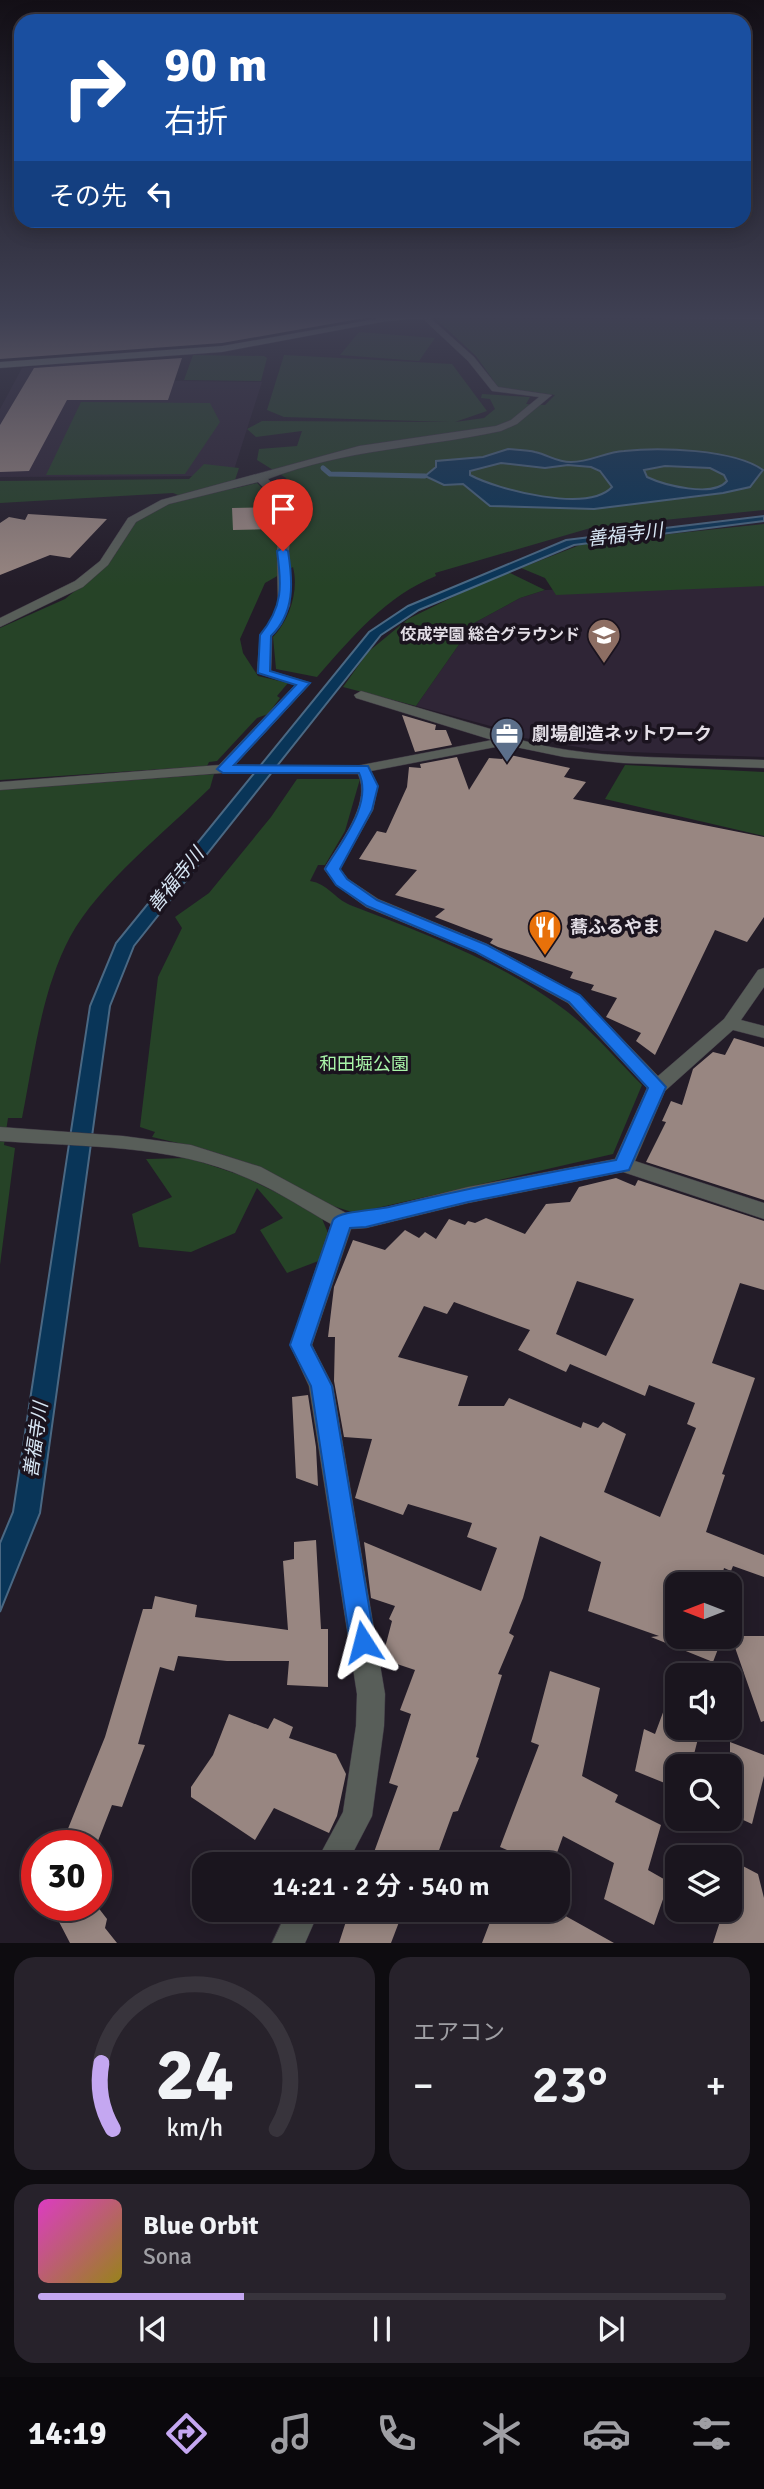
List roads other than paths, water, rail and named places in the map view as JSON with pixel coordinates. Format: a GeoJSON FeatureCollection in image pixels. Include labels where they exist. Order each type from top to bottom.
{"type":"FeatureCollection","features":[{"type":"Feature","properties":{"kind":"street"},"geometry":{"type":"LineString","coordinates":[[0,623],[55,599],[79,584],[104,563],[132,520],[144,511],[165,502],[359,449],[498,429],[514,422],[534,406]]}},
{"type":"Feature","properties":{"kind":"street"},"geometry":{"type":"LineString","coordinates":[[228,769],[304,683],[264,673],[266,635],[278,622],[288,584],[283,551],[286,508],[270,485],[260,478]]}},
{"type":"Feature","properties":{"kind":"street"},"geometry":{"type":"LineString","coordinates":[[361,695],[489,733],[506,741],[564,753],[611,758],[764,764]]}},
{"type":"Feature","properties":{"kind":"street"},"geometry":{"type":"LineString","coordinates":[[0,786],[228,769],[363,769],[506,741]]}},
{"type":"Feature","properties":{"kind":"street"},"geometry":{"type":"LineString","coordinates":[[363,769],[371,786],[365,810],[332,869],[342,882],[372,903],[481,948],[574,999],[657,1087]]}},
{"type":"Feature","properties":{"kind":"street"},"geometry":{"type":"LineString","coordinates":[[623,1165],[657,1087],[730,1023],[764,974]]}},
{"type":"Feature","properties":{"kind":"street"},"geometry":{"type":"LineString","coordinates":[[730,1023],[764,1032]]}},
{"type":"Feature","properties":{"kind":"street"},"geometry":{"type":"LineString","coordinates":[[0,1134],[191,1152],[254,1172],[343,1220],[366,1220],[468,1195],[623,1165],[764,1211]]}},
{"type":"Feature","properties":{"kind":"street"},"geometry":{"type":"LineString","coordinates":[[337,1852],[358,1816],[370,1726],[371,1694],[321,1386],[301,1345],[343,1220]]}},
{"type":"Feature","properties":{"kind":"street"},"geometry":{"type":"LineString","coordinates":[[288,1943],[298,1922]]}},
{"type":"Feature","properties":{"kind":"water"},"geometry":{"type":"Polygon","coordinates":[[[508,449],[532,451],[571,462],[617,452],[676,450],[734,458],[763,470],[750,487],[723,493],[594,509],[490,506],[463,484],[444,485],[425,476],[436,467],[436,461],[483,457],[508,449]],[[501,463],[470,471],[470,475],[501,487],[564,499],[600,495],[612,487],[600,471],[591,467],[568,465],[545,468],[501,463]],[[665,466],[644,470],[647,477],[688,488],[711,489],[727,481],[724,475],[710,468],[665,466]]]}},
{"type":"Feature","properties":{"kind":"water","name":"善福寺川"},"geometry":{"type":"Polygon","coordinates":[[[764,516],[764,521],[574,545],[419,610],[381,635],[134,946],[110,1006],[40,1513],[0,1612],[0,1543],[13,1512],[90,1006],[116,943],[369,632],[408,606],[566,540],[764,516]]]}},
{"type":"Feature","properties":{"kind":"waterway"},"geometry":{"type":"LineString","coordinates":[[323,468],[330,474],[425,476]]}},
{"type":"Feature","properties":{"kind":"place","name":"佼成学園 総合グラウンド"},"geometry":{"type":"Point","coordinates":[604,665]}},
{"type":"Feature","properties":{"kind":"place","name":"劇場創造ネットワーク"},"geometry":{"type":"Point","coordinates":[507,764]}},
{"type":"Feature","properties":{"kind":"place","name":"蕎ふるやま"},"geometry":{"type":"Point","coordinates":[545,957]}},
{"type":"Feature","properties":{"kind":"park label","name":"和田堀公園"},"geometry":{"type":"Point","coordinates":[364,1064]}}]}
